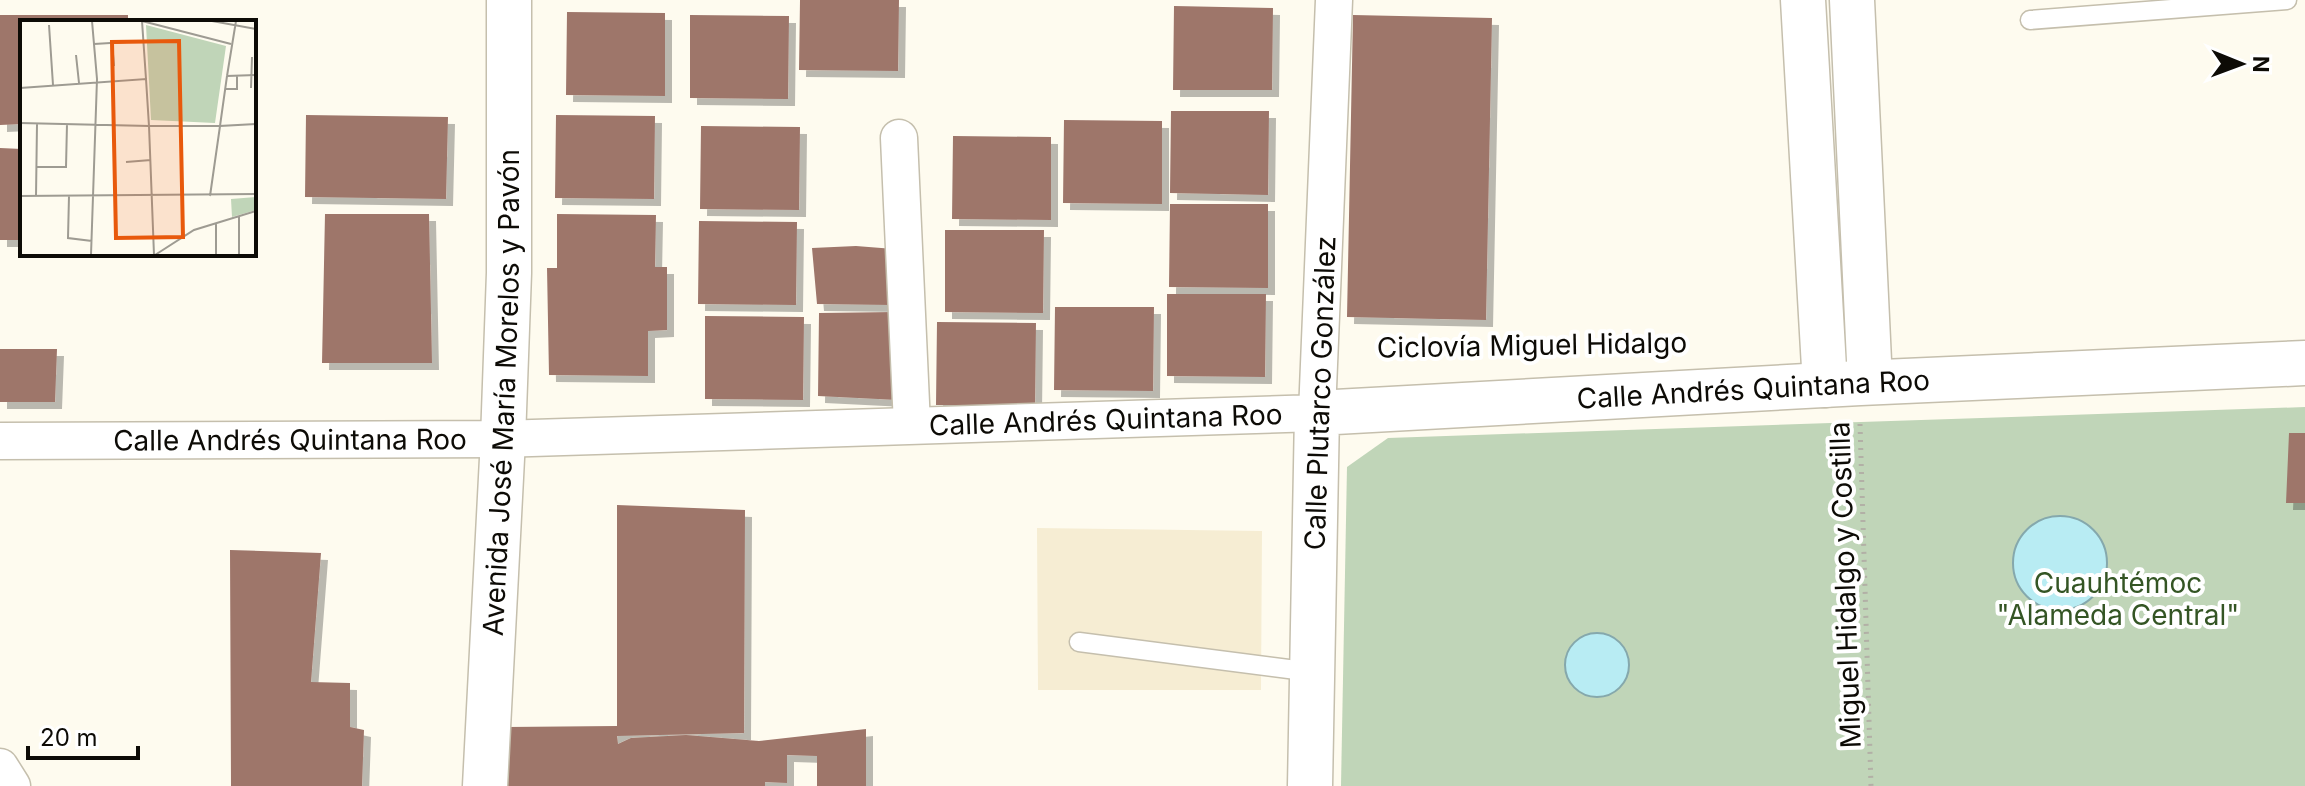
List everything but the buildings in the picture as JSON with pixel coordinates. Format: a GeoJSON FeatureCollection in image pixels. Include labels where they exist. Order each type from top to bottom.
{"type":"FeatureCollection","features":[{"type":"Feature","properties":{"kind":"main road","name":"Avenida José María Morelos y Pavón"},"geometry":{"type":"LineString","coordinates":[[485,786],[509,273],[509,0]]}},
{"type":"Feature","properties":{"kind":"main road"},"geometry":{"type":"LineString","coordinates":[[1803,0],[1852,383]]}},
{"type":"Feature","properties":{"kind":"main road"},"geometry":{"type":"LineString","coordinates":[[1852,0],[1852,383]]}},
{"type":"Feature","properties":{"kind":"main road","name":"Calle Andrés Quintana Roo"},"geometry":{"type":"LineString","coordinates":[[1317,413],[1852,383],[2305,363]]}},
{"type":"Feature","properties":{"kind":"main road","name":"Calle Plutarco González"},"geometry":{"type":"LineString","coordinates":[[1310,786],[1317,413]]}},
{"type":"Feature","properties":{"kind":"street","name":"Calle Plutarco González"},"geometry":{"type":"LineString","coordinates":[[1317,413],[1334,0]]}},
{"type":"Feature","properties":{"kind":"street"},"geometry":{"type":"LineString","coordinates":[[899,138],[912,425]]}},
{"type":"Feature","properties":{"kind":"street","name":"Calle Andrés Quintana Roo"},"geometry":{"type":"LineString","coordinates":[[0,441],[503,439],[1317,413]]}},
{"type":"Feature","properties":{"kind":"street"},"geometry":{"type":"LineString","coordinates":[[0,767],[12,786]]}},
{"type":"Feature","properties":{"kind":"lane"},"geometry":{"type":"LineString","coordinates":[[2030,20],[2287,0]]}},
{"type":"Feature","properties":{"kind":"lane"},"geometry":{"type":"LineString","coordinates":[[1079,642],[1312,672]]}},
{"type":"Feature","properties":{"kind":"path","name":"Miguel Hidalgo y Costilla"},"geometry":{"type":"LineString","coordinates":[[1852,383],[1871,786]]}},
{"type":"Feature","properties":{"kind":"shaded area"},"geometry":{"type":"Polygon","coordinates":[[[1037,528],[1262,531],[1261,690],[1038,690],[1037,528]]]}},
{"type":"Feature","properties":{"kind":"green space","name":"Cuauhtémoc \"Alameda Central\""},"geometry":{"type":"Polygon","coordinates":[[[2305,407],[2305,786],[1341,786],[1347,467],[1388,438],[2305,407]]]}},
{"type":"Feature","properties":{"kind":"water"},"geometry":{"type":"Polygon","coordinates":[[[2060,516],[2078,519],[2093,530],[2104,545],[2107,563],[2104,581],[2093,596],[2078,607],[2060,610],[2042,607],[2027,596],[2016,581],[2013,563],[2016,545],[2027,530],[2042,519],[2060,516]]]}},
{"type":"Feature","properties":{"kind":"water"},"geometry":{"type":"Polygon","coordinates":[[[1597,633],[1609,635],[1620,642],[1627,653],[1627,677],[1620,688],[1609,695],[1597,697],[1585,695],[1574,688],[1567,677],[1565,665],[1567,653],[1574,642],[1585,635],[1597,633]]]}}]}
